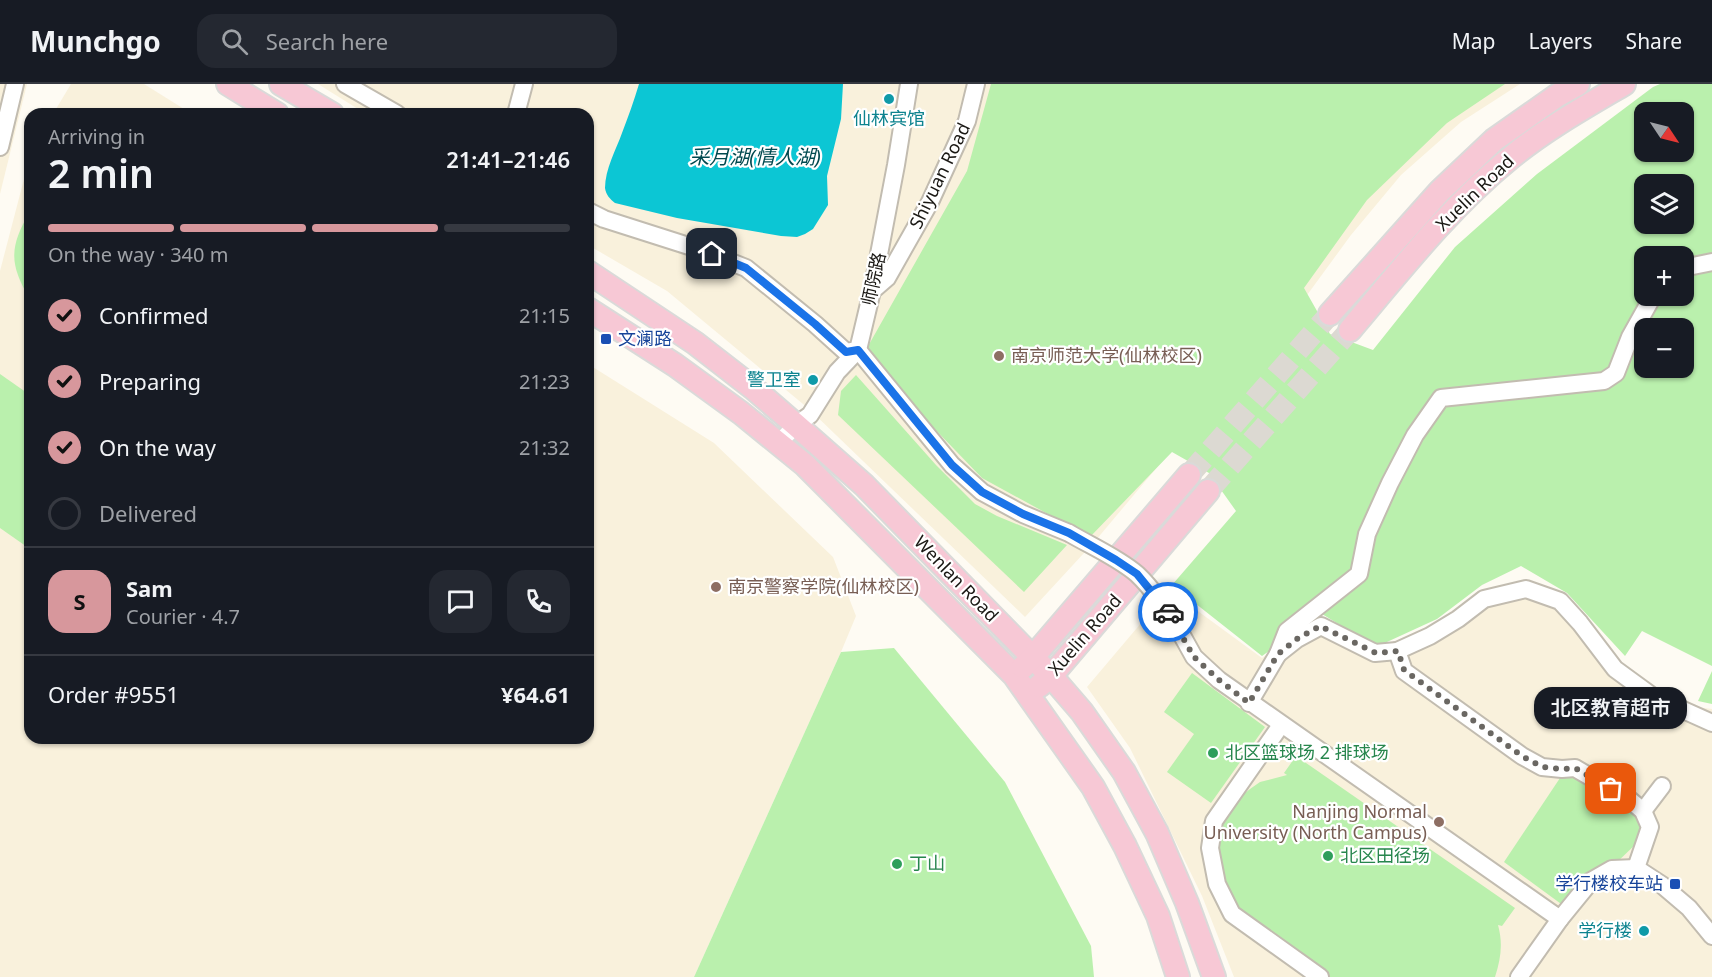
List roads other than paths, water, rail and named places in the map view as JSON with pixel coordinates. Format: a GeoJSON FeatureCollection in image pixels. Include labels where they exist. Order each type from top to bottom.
{"type":"FeatureCollection","features":[{"type":"Feature","properties":{"kind":"main road"},"geometry":{"type":"LineString","coordinates":[[228,84],[267,108]]}},
{"type":"Feature","properties":{"kind":"main road"},"geometry":{"type":"LineString","coordinates":[[281,84],[322,108]]}},
{"type":"Feature","properties":{"kind":"main road","name":"Xuelin Road"},"geometry":{"type":"LineString","coordinates":[[1330,314],[1440,191],[1478,155],[1558,95],[1578,84]]}},
{"type":"Feature","properties":{"kind":"main road","name":"Xuelin Road"},"geometry":{"type":"LineString","coordinates":[[1350,330],[1455,208],[1509,158],[1570,115],[1624,84]]}},
{"type":"Feature","properties":{"kind":"main road","name":"Wenlan Road"},"geometry":{"type":"LineString","coordinates":[[594,276],[695,343],[796,425],[864,485],[1051,676],[1082,712],[1124,772],[1157,833],[1187,903],[1214,977]]}},
{"type":"Feature","properties":{"kind":"main road","name":"Wenlan Road"},"geometry":{"type":"LineString","coordinates":[[594,313],[675,365],[741,413],[805,465],[1014,675],[1093,787],[1125,846],[1158,916],[1178,977]]}},
{"type":"Feature","properties":{"kind":"main road","name":"Xuelin Road"},"geometry":{"type":"LineString","coordinates":[[1014,675],[1033,657],[1189,476]]}},
{"type":"Feature","properties":{"kind":"main road","name":"Xuelin Road"},"geometry":{"type":"LineString","coordinates":[[1029,695],[1051,676],[1208,491]]}},
{"type":"Feature","properties":{"kind":"street"},"geometry":{"type":"LineString","coordinates":[[0,147],[15,84]]}},
{"type":"Feature","properties":{"kind":"street"},"geometry":{"type":"LineString","coordinates":[[345,84],[387,108]]}},
{"type":"Feature","properties":{"kind":"street"},"geometry":{"type":"LineString","coordinates":[[518,108],[524,84]]}},
{"type":"Feature","properties":{"kind":"street","name":"师院路"},"geometry":{"type":"LineString","coordinates":[[858,350],[872,291],[909,84]]}},
{"type":"Feature","properties":{"kind":"street","name":"Shiyuan Road"},"geometry":{"type":"LineString","coordinates":[[872,291],[887,278],[930,202],[967,121],[976,84]]}},
{"type":"Feature","properties":{"kind":"street"},"geometry":{"type":"LineString","coordinates":[[594,214],[746,268],[846,352],[858,350]]}},
{"type":"Feature","properties":{"kind":"street"},"geometry":{"type":"LineString","coordinates":[[1694,266],[1712,262]]}},
{"type":"Feature","properties":{"kind":"street"},"geometry":{"type":"LineString","coordinates":[[1249,703],[1278,654],[1287,631],[1359,574],[1367,534],[1390,483],[1415,435],[1442,398],[1604,381],[1616,373],[1630,337],[1647,306]]}},
{"type":"Feature","properties":{"kind":"street"},"geometry":{"type":"LineString","coordinates":[[778,444],[796,425],[810,415],[837,372],[858,350]]}},
{"type":"Feature","properties":{"kind":"street"},"geometry":{"type":"LineString","coordinates":[[858,350],[952,465],[982,492],[1023,514],[1069,533],[1137,574],[1165,607],[1194,657],[1219,680],[1560,919]]}},
{"type":"Feature","properties":{"kind":"street"},"geometry":{"type":"LineString","coordinates":[[1278,654],[1297,639],[1320,626],[1376,653],[1398,651],[1439,631],[1484,599],[1526,588],[1560,602],[1580,623],[1615,669],[1652,696],[1712,723]]}},
{"type":"Feature","properties":{"kind":"street"},"geometry":{"type":"LineString","coordinates":[[1398,651],[1404,670],[1522,756],[1542,767],[1575,768],[1630,800],[1643,811],[1650,827],[1636,868]]}},
{"type":"Feature","properties":{"kind":"street"},"geometry":{"type":"LineString","coordinates":[[1281,725],[1214,821],[1210,849],[1217,884],[1232,914],[1320,977]]}},
{"type":"Feature","properties":{"kind":"street"},"geometry":{"type":"LineString","coordinates":[[1643,811],[1662,786]]}},
{"type":"Feature","properties":{"kind":"street"},"geometry":{"type":"LineString","coordinates":[[1519,977],[1560,919],[1591,881],[1612,869],[1636,868],[1662,885],[1689,908],[1712,936]]}},
{"type":"Feature","properties":{"kind":"water","name":"采月湖(情人湖)"},"geometry":{"type":"Polygon","coordinates":[[[639,84],[843,84],[841,119],[827,176],[828,205],[813,229],[797,237],[781,236],[677,218],[615,203],[608,197],[605,181],[639,84]]]}},
{"type":"Feature","properties":{"kind":"tunnel"},"geometry":{"type":"LineString","coordinates":[[1189,475],[1330,314]]}},
{"type":"Feature","properties":{"kind":"tunnel"},"geometry":{"type":"LineString","coordinates":[[1208,491],[1350,330]]}},
{"type":"Feature","properties":{"kind":"place","name":"仙林宾馆"},"geometry":{"type":"Point","coordinates":[889,99]}},
{"type":"Feature","properties":{"kind":"place","name":"文澜路"},"geometry":{"type":"Point","coordinates":[606,339]}},
{"type":"Feature","properties":{"kind":"place","name":"南京师范大学(仙林校区)"},"geometry":{"type":"Point","coordinates":[999,356]}},
{"type":"Feature","properties":{"kind":"place","name":"警卫室"},"geometry":{"type":"Point","coordinates":[813,380]}},
{"type":"Feature","properties":{"kind":"place","name":"南京警察学院(仙林校区)"},"geometry":{"type":"Point","coordinates":[716,587]}},
{"type":"Feature","properties":{"kind":"place","name":"北区篮球场 2 排球场"},"geometry":{"type":"Point","coordinates":[1213,753]}},
{"type":"Feature","properties":{"kind":"place","name":"北区教育超市"},"geometry":{"type":"Point","coordinates":[1611,789]}},
{"type":"Feature","properties":{"kind":"place","name":"Nanjing Normal University (North Campus)"},"geometry":{"type":"Point","coordinates":[1439,822]}},
{"type":"Feature","properties":{"kind":"place","name":"北区田径场"},"geometry":{"type":"Point","coordinates":[1328,856]}},
{"type":"Feature","properties":{"kind":"place","name":"丁山"},"geometry":{"type":"Point","coordinates":[897,864]}},
{"type":"Feature","properties":{"kind":"place","name":"学行楼校车站"},"geometry":{"type":"Point","coordinates":[1675,884]}},
{"type":"Feature","properties":{"kind":"place","name":"学行楼"},"geometry":{"type":"Point","coordinates":[1644,931]}}]}
